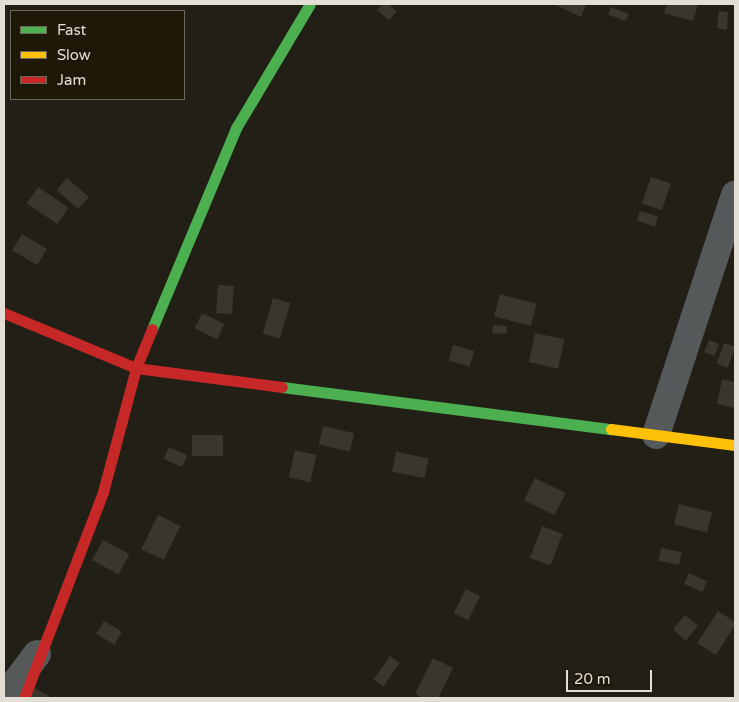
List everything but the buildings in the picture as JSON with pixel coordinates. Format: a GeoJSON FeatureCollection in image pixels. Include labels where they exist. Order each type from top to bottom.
{"type":"FeatureCollection","features":[{"type":"Feature","properties":{"kind":"street"},"geometry":{"type":"LineString","coordinates":[[24,698],[51,634],[102,492],[136,368],[236,128],[310,4]]}},
{"type":"Feature","properties":{"kind":"street"},"geometry":{"type":"LineString","coordinates":[[656,435],[735,196]]}},
{"type":"Feature","properties":{"kind":"street"},"geometry":{"type":"LineString","coordinates":[[4,313],[136,368],[735,445]]}},
{"type":"Feature","properties":{"kind":"street"},"geometry":{"type":"LineString","coordinates":[[4,698],[51,634]]}},
{"type":"Feature","properties":{"kind":"traffic: fast"},"geometry":{"type":"LineString","coordinates":[[152,329],[236,128],[310,4]]}},
{"type":"Feature","properties":{"kind":"traffic: fast"},"geometry":{"type":"LineString","coordinates":[[282,387],[611,429]]}},
{"type":"Feature","properties":{"kind":"traffic: slow"},"geometry":{"type":"LineString","coordinates":[[611,429],[735,445]]}},
{"type":"Feature","properties":{"kind":"traffic: jam"},"geometry":{"type":"LineString","coordinates":[[4,313],[136,368],[282,387]]}},
{"type":"Feature","properties":{"kind":"traffic: jam"},"geometry":{"type":"LineString","coordinates":[[24,698],[103,492],[136,368],[152,329]]}}]}
